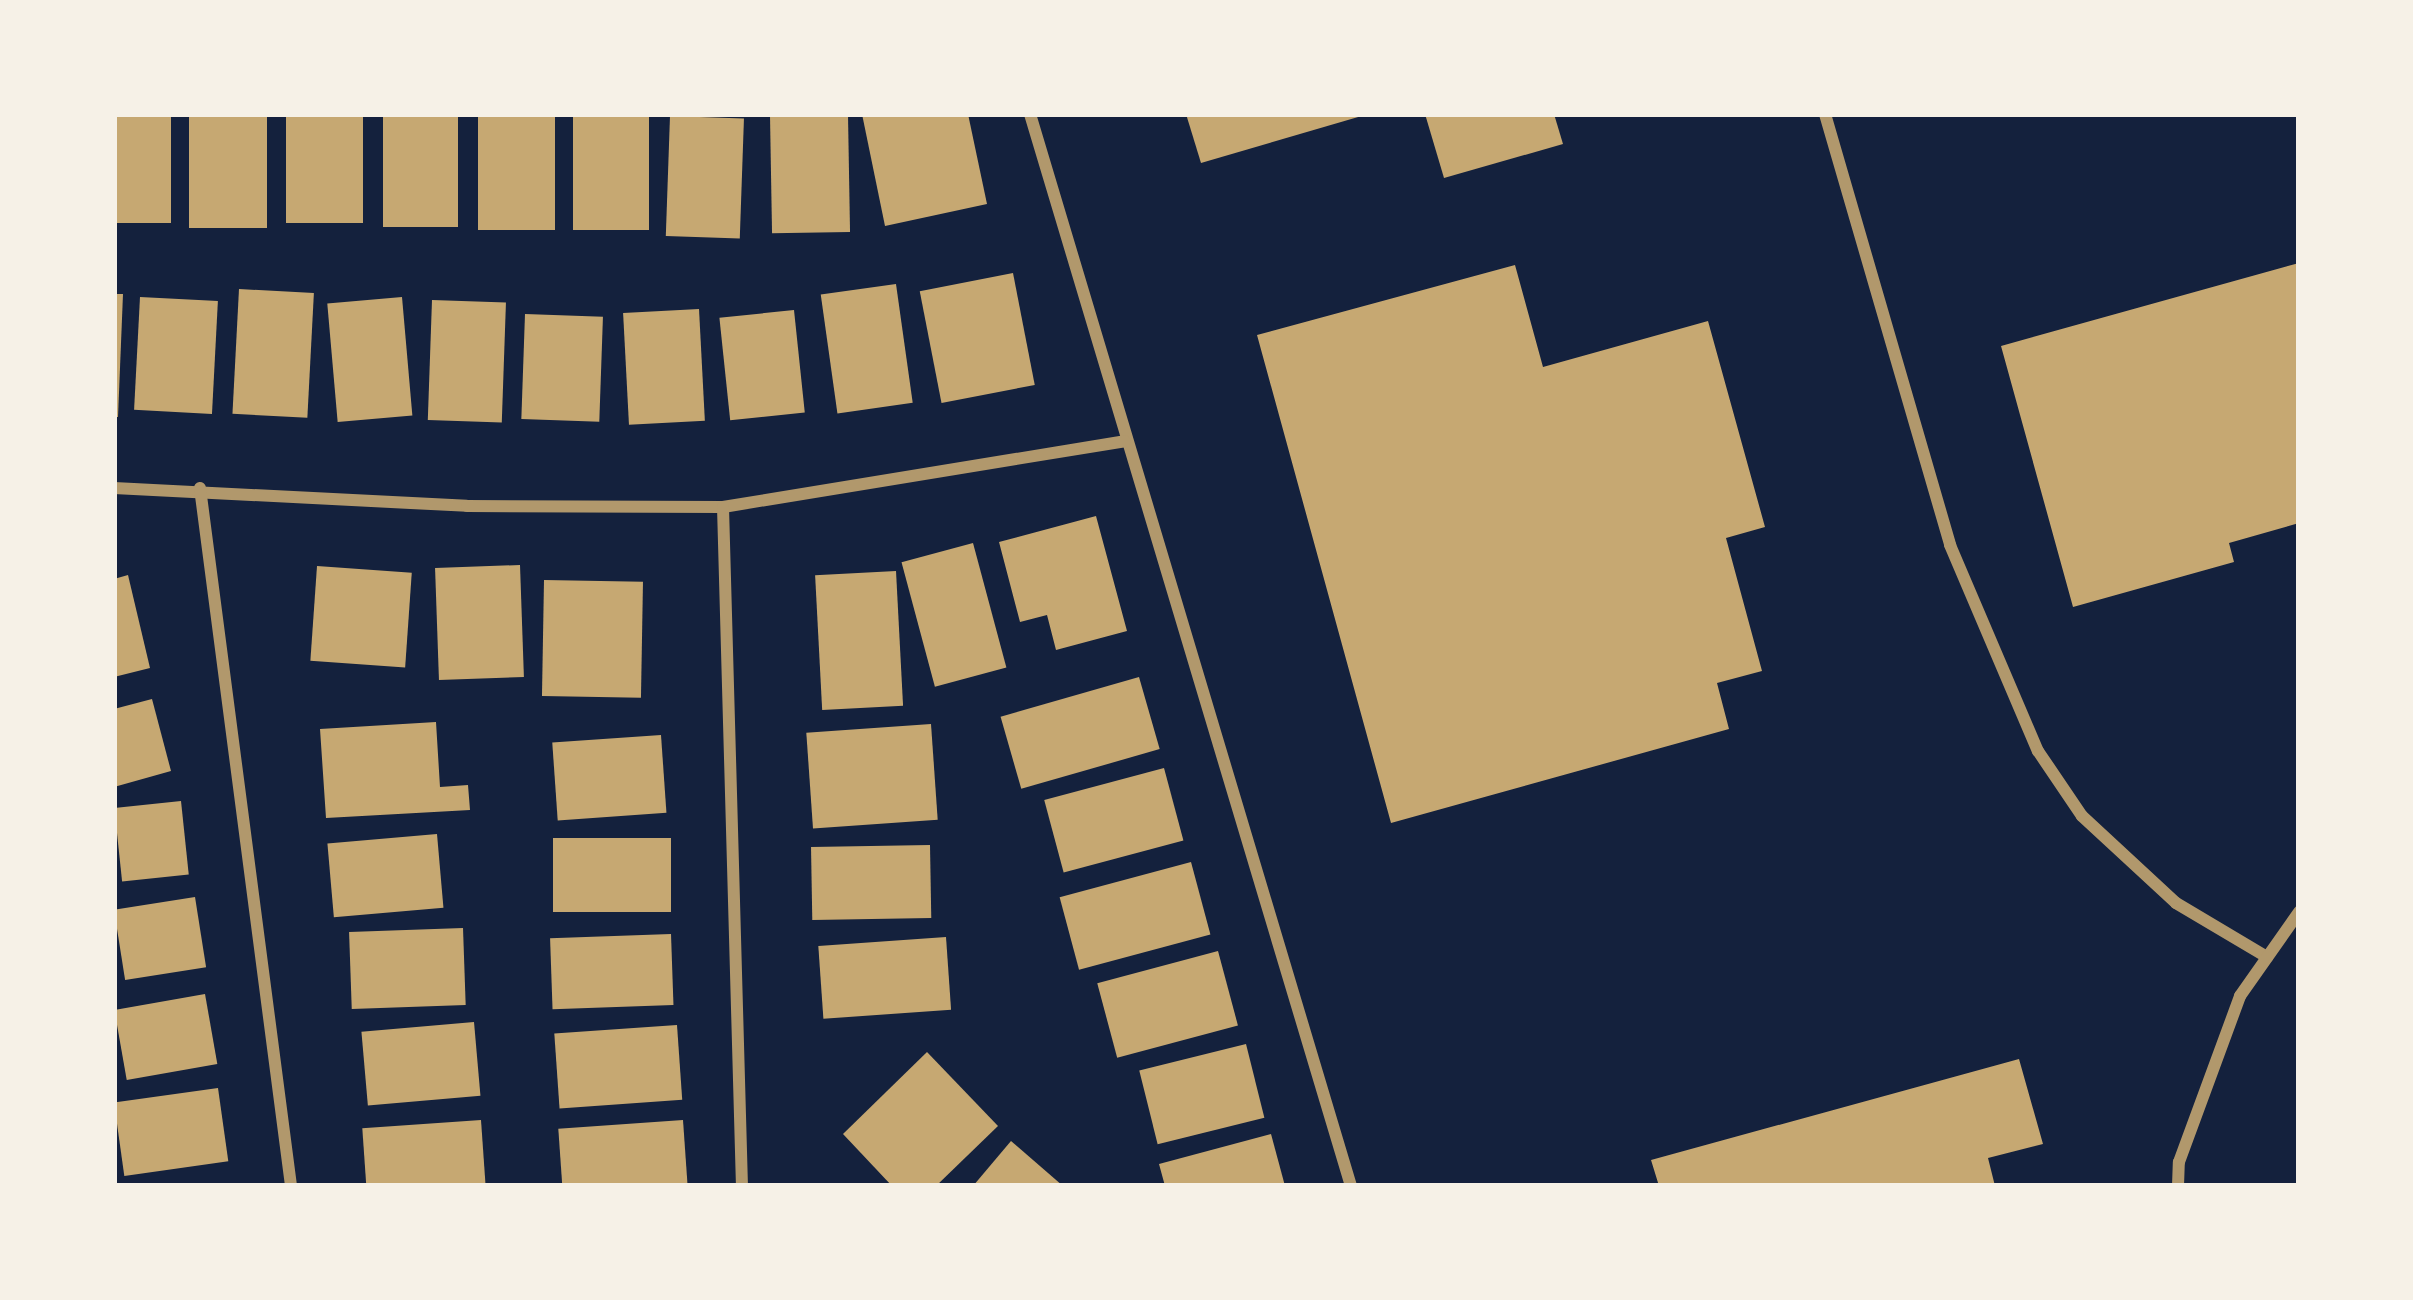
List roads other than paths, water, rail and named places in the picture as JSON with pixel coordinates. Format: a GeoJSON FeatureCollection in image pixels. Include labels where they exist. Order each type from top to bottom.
{"type":"FeatureCollection","features":[{"type":"Feature","properties":{"kind":"street"},"geometry":{"type":"LineString","coordinates":[[1030,114],[1351,1186]]}},
{"type":"Feature","properties":{"kind":"street"},"geometry":{"type":"LineString","coordinates":[[1825,114],[1950,545],[2038,751],[2082,816],[2176,903],[2267,957]]}},
{"type":"Feature","properties":{"kind":"street"},"geometry":{"type":"LineString","coordinates":[[114,488],[200,488],[467,506],[722,507],[1125,441]]}},
{"type":"Feature","properties":{"kind":"street"},"geometry":{"type":"LineString","coordinates":[[200,488],[291,1186]]}},
{"type":"Feature","properties":{"kind":"street"},"geometry":{"type":"LineString","coordinates":[[722,507],[742,1186]]}},
{"type":"Feature","properties":{"kind":"street"},"geometry":{"type":"LineString","coordinates":[[2179,1186],[2179,1162],[2240,996],[2299,912]]}}]}
